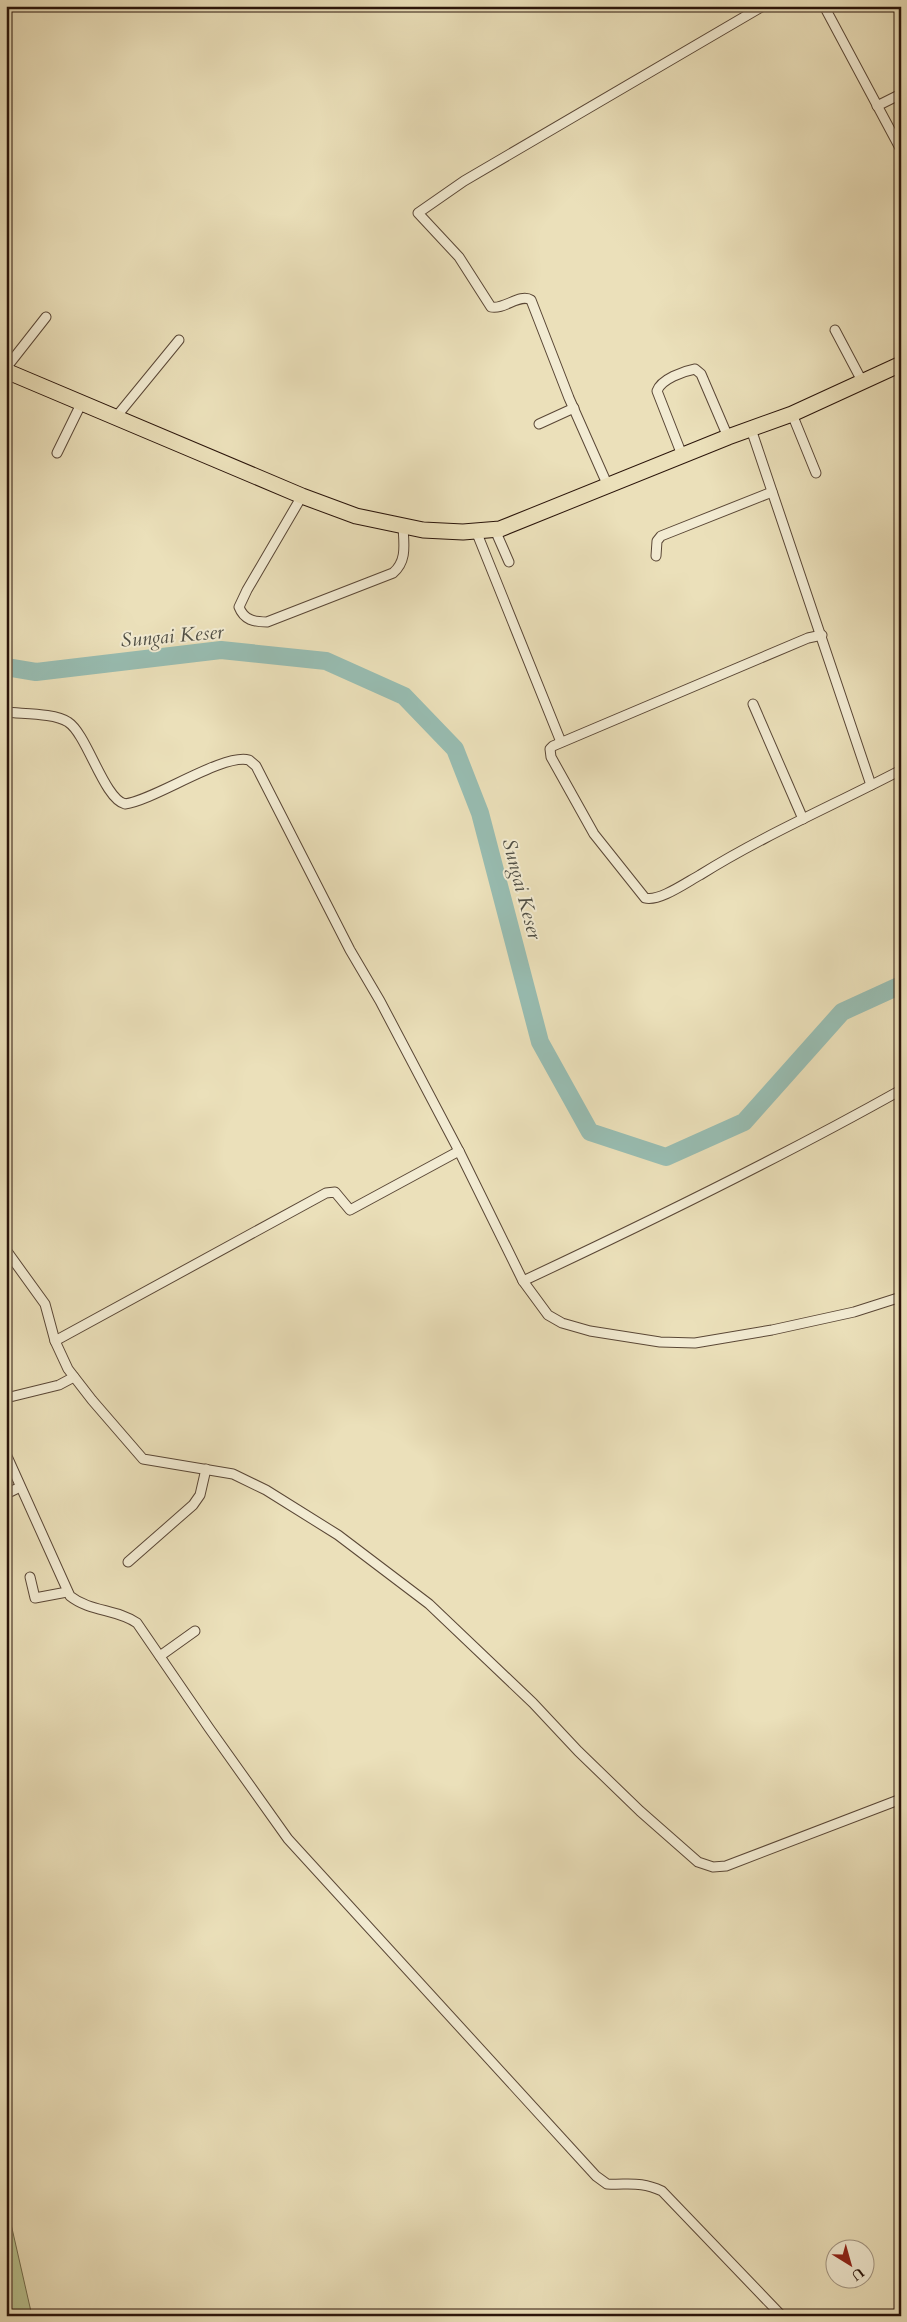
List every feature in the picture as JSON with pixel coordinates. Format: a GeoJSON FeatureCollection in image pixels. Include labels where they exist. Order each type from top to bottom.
{"type":"FeatureCollection","features":[{"type":"Feature","properties":{"kind":"highway"},"geometry":{"type":"LineString","coordinates":[[6,369],[302,496],[356,516],[423,530],[476,532],[495,530],[751,428],[792,414],[901,364]]}},
{"type":"Feature","properties":{"kind":"street"},"geometry":{"type":"LineString","coordinates":[[608,486],[574,408],[531,300],[525,298],[496,308],[492,307],[459,257],[418,213],[464,181],[763,6]]}},
{"type":"Feature","properties":{"kind":"street"},"geometry":{"type":"LineString","coordinates":[[824,6],[901,150]]}},
{"type":"Feature","properties":{"kind":"street"},"geometry":{"type":"LineString","coordinates":[[877,106],[901,94]]}},
{"type":"Feature","properties":{"kind":"street"},"geometry":{"type":"LineString","coordinates":[[6,369],[46,317]]}},
{"type":"Feature","properties":{"kind":"street"},"geometry":{"type":"LineString","coordinates":[[835,330],[862,381]]}},
{"type":"Feature","properties":{"kind":"street"},"geometry":{"type":"LineString","coordinates":[[116,417],[179,340]]}},
{"type":"Feature","properties":{"kind":"street"},"geometry":{"type":"LineString","coordinates":[[682,455],[657,391],[661,383],[690,370],[695,369],[701,374],[728,437]]}},
{"type":"Feature","properties":{"kind":"street"},"geometry":{"type":"LineString","coordinates":[[57,453],[82,402]]}},
{"type":"Feature","properties":{"kind":"street"},"geometry":{"type":"LineString","coordinates":[[539,424],[574,408]]}},
{"type":"Feature","properties":{"kind":"street"},"geometry":{"type":"LineString","coordinates":[[792,414],[816,473]]}},
{"type":"Feature","properties":{"kind":"street"},"geometry":{"type":"LineString","coordinates":[[751,428],[871,785]]}},
{"type":"Feature","properties":{"kind":"street"},"geometry":{"type":"LineString","coordinates":[[656,556],[657,541],[661,536],[772,492]]}},
{"type":"Feature","properties":{"kind":"street"},"geometry":{"type":"LineString","coordinates":[[302,496],[246,590],[239,607],[249,620],[267,622],[393,574],[399,568],[404,558],[403,527]]}},
{"type":"Feature","properties":{"kind":"street"},"geometry":{"type":"LineString","coordinates":[[495,530],[509,562]]}},
{"type":"Feature","properties":{"kind":"street"},"geometry":{"type":"LineString","coordinates":[[476,532],[562,742]]}},
{"type":"Feature","properties":{"kind":"street"},"geometry":{"type":"LineString","coordinates":[[822,635],[808,638],[562,742],[550,749],[550,757],[594,834],[645,898],[652,899],[687,883],[803,819],[901,770]]}},
{"type":"Feature","properties":{"kind":"street"},"geometry":{"type":"LineString","coordinates":[[753,704],[803,819]]}},
{"type":"Feature","properties":{"kind":"street"},"geometry":{"type":"LineString","coordinates":[[6,712],[55,717],[68,722],[73,726],[114,796],[118,801],[125,804],[148,798],[212,768],[244,759],[253,762],[261,773],[350,950],[380,1001],[459,1151],[523,1281],[544,1311],[555,1320],[590,1332],[660,1342],[695,1343],[729,1338],[854,1312],[901,1297]]}},
{"type":"Feature","properties":{"kind":"street"},"geometry":{"type":"LineString","coordinates":[[523,1281],[696,1197],[901,1090]]}},
{"type":"Feature","properties":{"kind":"street"},"geometry":{"type":"LineString","coordinates":[[57,1340],[326,1193],[334,1192],[350,1210],[459,1151]]}},
{"type":"Feature","properties":{"kind":"street"},"geometry":{"type":"LineString","coordinates":[[6,1250],[46,1304],[57,1340],[74,1377],[143,1458],[233,1474],[266,1490],[338,1535],[429,1604],[533,1703],[578,1751],[640,1811],[698,1862],[713,1867],[740,1861],[901,1799]]}},
{"type":"Feature","properties":{"kind":"street"},"geometry":{"type":"LineString","coordinates":[[6,1398],[58,1386],[74,1377]]}},
{"type":"Feature","properties":{"kind":"street"},"geometry":{"type":"LineString","coordinates":[[6,1454],[67,1592],[74,1599],[92,1608],[132,1619],[137,1623],[288,1838],[526,2102],[606,2184],[637,2182],[648,2184],[662,2191],[782,2316]]}},
{"type":"Feature","properties":{"kind":"street"},"geometry":{"type":"LineString","coordinates":[[128,1562],[193,1505],[200,1495],[206,1468]]}},
{"type":"Feature","properties":{"kind":"street"},"geometry":{"type":"LineString","coordinates":[[6,1494],[20,1487]]}},
{"type":"Feature","properties":{"kind":"street"},"geometry":{"type":"LineString","coordinates":[[30,1577],[35,1598],[67,1592]]}},
{"type":"Feature","properties":{"kind":"street"},"geometry":{"type":"LineString","coordinates":[[160,1656],[195,1631]]}},
{"type":"Feature","properties":{"kind":"green space"},"geometry":{"type":"Polygon","coordinates":[[[6,2171],[11,2224],[32,2316],[6,2316],[6,2171]]]}},
{"type":"Feature","properties":{"kind":"waterway","name":"Sungai Keser"},"geometry":{"type":"LineString","coordinates":[[6,667],[36,672],[221,650],[326,661],[404,696],[455,749],[480,813],[540,1042],[590,1132],[666,1157],[744,1122],[842,1012],[901,985]]}}]}
